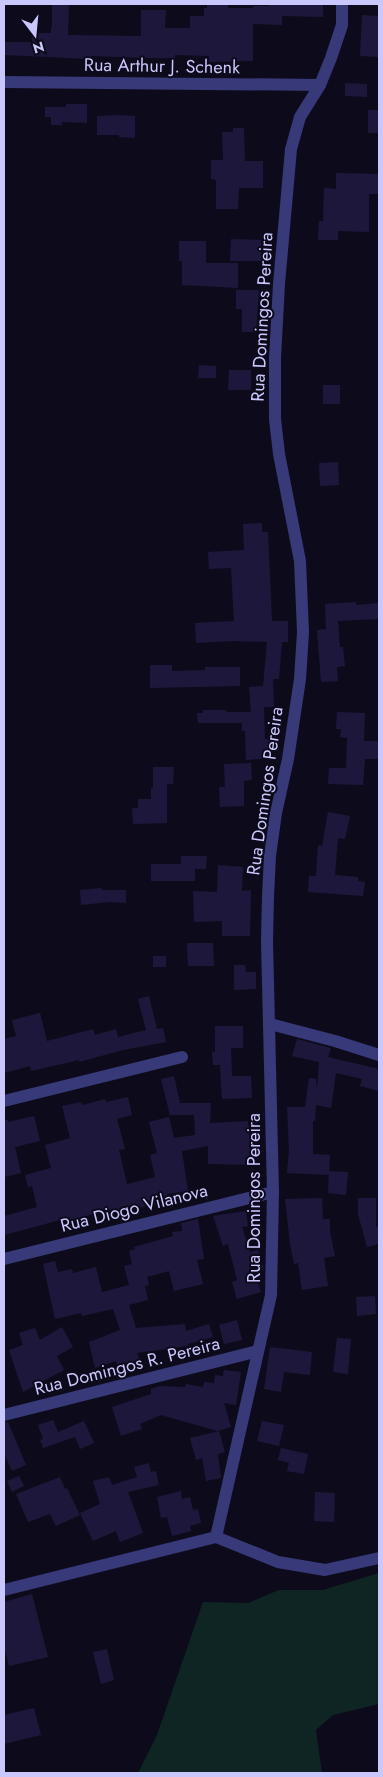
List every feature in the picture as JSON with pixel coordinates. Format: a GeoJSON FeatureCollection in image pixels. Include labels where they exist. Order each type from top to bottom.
{"type":"FeatureCollection","features":[{"type":"Feature","properties":{"kind":"street","name":"Rua Domingos Pereira"},"geometry":{"type":"LineString","coordinates":[[216,1537],[271,1294],[273,1192],[267,941],[270,856],[299,688],[302,632],[300,561],[279,454],[275,419],[275,358],[291,149],[300,117],[320,85],[342,25],[342,4]]}},
{"type":"Feature","properties":{"kind":"street","name":"Rua Arthur J. Schenk"},"geometry":{"type":"LineString","coordinates":[[4,82],[320,85]]}},
{"type":"Feature","properties":{"kind":"street"},"geometry":{"type":"LineString","coordinates":[[270,1024],[379,1055]]}},
{"type":"Feature","properties":{"kind":"street"},"geometry":{"type":"LineString","coordinates":[[4,1101],[182,1057]]}},
{"type":"Feature","properties":{"kind":"street","name":"Rua Diogo Vilanova"},"geometry":{"type":"LineString","coordinates":[[4,1259],[273,1192]]}},
{"type":"Feature","properties":{"kind":"street","name":"Rua Domingos R. Pereira"},"geometry":{"type":"LineString","coordinates":[[4,1414],[258,1351]]}},
{"type":"Feature","properties":{"kind":"street"},"geometry":{"type":"LineString","coordinates":[[4,1590],[216,1537],[278,1562],[325,1570],[379,1558]]}},
{"type":"Feature","properties":{"kind":"green space"},"geometry":{"type":"Polygon","coordinates":[[[379,1573],[379,1704],[333,1715],[316,1730],[322,1773],[138,1773],[157,1735],[203,1602],[248,1603],[279,1590],[323,1590],[379,1573]]]}},
{"type":"Feature","properties":{"kind":"building"},"geometry":{"type":"Polygon","coordinates":[[[52,4],[69,4],[68,35],[141,36],[141,10],[166,10],[165,28],[190,28],[190,16],[204,16],[204,8],[207,8],[207,4],[228,4],[228,8],[253,8],[253,6],[269,6],[269,4],[323,4],[323,17],[282,16],[282,25],[253,24],[253,61],[209,62],[209,56],[175,55],[175,58],[91,56],[91,59],[4,55],[4,42],[32,42],[32,33],[51,33],[52,4]]]}},
{"type":"Feature","properties":{"kind":"building"},"geometry":{"type":"Polygon","coordinates":[[[362,15],[379,16],[379,57],[360,56],[362,15]]]}},
{"type":"Feature","properties":{"kind":"building"},"geometry":{"type":"Polygon","coordinates":[[[345,83],[367,84],[367,97],[345,96],[345,83]]]}},
{"type":"Feature","properties":{"kind":"building"},"geometry":{"type":"Polygon","coordinates":[[[66,104],[87,104],[87,123],[62,122],[62,125],[51,125],[51,117],[45,117],[45,107],[66,107],[66,104]]]}},
{"type":"Feature","properties":{"kind":"building"},"geometry":{"type":"Polygon","coordinates":[[[368,110],[379,110],[379,133],[368,133],[368,110]]]}},
{"type":"Feature","properties":{"kind":"building"},"geometry":{"type":"Polygon","coordinates":[[[97,116],[135,116],[135,138],[119,137],[119,135],[97,135],[97,116]]]}},
{"type":"Feature","properties":{"kind":"building"},"geometry":{"type":"Polygon","coordinates":[[[233,128],[244,128],[245,161],[263,161],[263,188],[239,188],[238,209],[216,209],[216,180],[211,179],[211,160],[223,160],[222,132],[233,132],[233,128]]]}},
{"type":"Feature","properties":{"kind":"building"},"geometry":{"type":"Polygon","coordinates":[[[336,173],[379,174],[379,194],[369,194],[369,232],[338,231],[338,240],[318,240],[319,221],[323,221],[324,188],[336,189],[336,173]]]}},
{"type":"Feature","properties":{"kind":"building"},"geometry":{"type":"Polygon","coordinates":[[[231,239],[261,240],[261,261],[230,261],[231,239]]]}},
{"type":"Feature","properties":{"kind":"building"},"geometry":{"type":"Polygon","coordinates":[[[179,241],[206,241],[206,263],[238,263],[238,288],[182,285],[182,261],[179,261],[179,241]]]}},
{"type":"Feature","properties":{"kind":"building"},"geometry":{"type":"Polygon","coordinates":[[[236,290],[259,290],[256,332],[242,332],[242,309],[236,309],[236,290]]]}},
{"type":"Feature","properties":{"kind":"building"},"geometry":{"type":"Polygon","coordinates":[[[199,365],[216,366],[216,378],[198,378],[199,365]]]}},
{"type":"Feature","properties":{"kind":"building"},"geometry":{"type":"Polygon","coordinates":[[[229,370],[251,370],[251,390],[228,390],[229,370]]]}},
{"type":"Feature","properties":{"kind":"building"},"geometry":{"type":"Polygon","coordinates":[[[323,385],[340,385],[340,404],[323,404],[323,385]]]}},
{"type":"Feature","properties":{"kind":"building"},"geometry":{"type":"Polygon","coordinates":[[[338,462],[339,485],[320,486],[319,463],[338,462]]]}},
{"type":"Feature","properties":{"kind":"building"},"geometry":{"type":"Polygon","coordinates":[[[262,523],[262,532],[268,532],[272,621],[288,621],[288,642],[282,642],[279,679],[273,679],[274,707],[264,707],[265,739],[270,739],[271,758],[246,760],[245,731],[242,731],[242,723],[198,723],[197,713],[203,713],[203,710],[251,712],[249,687],[263,686],[267,642],[196,643],[195,623],[234,621],[231,568],[209,569],[208,552],[244,550],[243,524],[262,523]]]}},
{"type":"Feature","properties":{"kind":"building"},"geometry":{"type":"Polygon","coordinates":[[[356,602],[356,605],[379,603],[379,619],[338,621],[340,647],[343,647],[345,666],[337,667],[338,681],[321,682],[317,630],[326,629],[325,604],[356,602]]]}},
{"type":"Feature","properties":{"kind":"building"},"geometry":{"type":"Polygon","coordinates":[[[150,665],[172,665],[172,671],[205,670],[205,667],[240,667],[240,686],[150,688],[150,665]]]}},
{"type":"Feature","properties":{"kind":"building"},"geometry":{"type":"Polygon","coordinates":[[[337,712],[365,713],[364,741],[379,741],[379,759],[365,759],[363,785],[328,784],[329,768],[346,768],[347,738],[340,737],[341,729],[336,729],[337,712]]]}},
{"type":"Feature","properties":{"kind":"building"},"geometry":{"type":"Polygon","coordinates":[[[251,763],[252,780],[244,781],[244,806],[220,807],[219,787],[225,787],[224,764],[251,763]]]}},
{"type":"Feature","properties":{"kind":"building"},"geometry":{"type":"Polygon","coordinates":[[[153,767],[174,767],[173,784],[167,784],[167,823],[133,824],[132,808],[138,808],[138,799],[151,799],[153,767]]]}},
{"type":"Feature","properties":{"kind":"building"},"geometry":{"type":"Polygon","coordinates":[[[328,812],[350,816],[345,839],[338,838],[335,875],[358,877],[358,881],[365,882],[363,896],[308,892],[309,876],[316,876],[318,845],[322,846],[328,812]]]}},
{"type":"Feature","properties":{"kind":"building"},"geometry":{"type":"Polygon","coordinates":[[[181,856],[207,856],[206,869],[195,869],[195,881],[151,881],[151,864],[181,864],[181,856]]]}},
{"type":"Feature","properties":{"kind":"building"},"geometry":{"type":"Polygon","coordinates":[[[218,865],[243,867],[242,891],[251,890],[250,936],[222,936],[222,921],[194,922],[193,891],[217,892],[218,865]]]}},
{"type":"Feature","properties":{"kind":"building"},"geometry":{"type":"Polygon","coordinates":[[[102,888],[102,890],[126,890],[126,903],[110,902],[81,905],[80,890],[102,888]]]}},
{"type":"Feature","properties":{"kind":"building"},"geometry":{"type":"Polygon","coordinates":[[[187,943],[213,943],[214,966],[188,966],[187,943]]]}},
{"type":"Feature","properties":{"kind":"building"},"geometry":{"type":"Polygon","coordinates":[[[153,956],[166,956],[166,967],[153,967],[153,956]]]}},
{"type":"Feature","properties":{"kind":"building"},"geometry":{"type":"Polygon","coordinates":[[[234,965],[245,965],[246,972],[256,972],[256,989],[234,990],[234,965]]]}},
{"type":"Feature","properties":{"kind":"building"},"geometry":{"type":"Polygon","coordinates":[[[149,996],[157,1029],[163,1028],[166,1042],[123,1050],[79,1062],[79,1060],[31,1071],[30,1066],[4,1073],[4,1039],[16,1036],[12,1020],[40,1013],[47,1041],[93,1029],[95,1035],[116,1029],[118,1037],[146,1030],[138,999],[149,996]]]}},
{"type":"Feature","properties":{"kind":"building"},"geometry":{"type":"Polygon","coordinates":[[[215,1026],[243,1026],[243,1048],[231,1048],[232,1076],[251,1076],[252,1098],[222,1099],[220,1065],[213,1065],[212,1052],[215,1052],[215,1026]]]}},
{"type":"Feature","properties":{"kind":"building"},"geometry":{"type":"Polygon","coordinates":[[[297,1039],[331,1048],[328,1057],[379,1069],[379,1091],[360,1086],[362,1079],[336,1073],[331,1108],[316,1105],[315,1121],[313,1121],[313,1154],[330,1155],[329,1175],[287,1173],[289,1149],[287,1107],[305,1107],[309,1078],[316,1079],[317,1088],[319,1062],[292,1056],[297,1039]]]}},
{"type":"Feature","properties":{"kind":"building"},"geometry":{"type":"Polygon","coordinates":[[[174,1076],[180,1103],[211,1103],[210,1123],[248,1121],[250,1140],[255,1140],[254,1165],[208,1164],[208,1146],[182,1151],[188,1191],[167,1194],[168,1199],[160,1201],[161,1203],[139,1208],[138,1205],[114,1212],[114,1209],[65,1221],[64,1219],[4,1235],[4,1216],[37,1207],[32,1186],[28,1187],[25,1175],[51,1168],[45,1145],[70,1138],[62,1106],[81,1102],[82,1105],[105,1099],[106,1102],[128,1097],[132,1115],[117,1119],[125,1149],[119,1150],[127,1184],[155,1177],[150,1155],[157,1153],[149,1122],[169,1117],[174,1138],[195,1135],[194,1115],[170,1115],[161,1079],[174,1076]]]}},
{"type":"Feature","properties":{"kind":"building"},"geometry":{"type":"Polygon","coordinates":[[[34,1116],[40,1141],[15,1147],[21,1173],[4,1177],[4,1120],[8,1120],[8,1122],[34,1116]]]}},
{"type":"Feature","properties":{"kind":"building"},"geometry":{"type":"Polygon","coordinates":[[[329,1171],[348,1172],[346,1195],[328,1193],[329,1171]]]}},
{"type":"Feature","properties":{"kind":"building"},"geometry":{"type":"Polygon","coordinates":[[[322,1198],[323,1219],[330,1219],[330,1232],[335,1256],[324,1258],[328,1286],[302,1290],[298,1263],[294,1264],[290,1244],[285,1199],[322,1198]]]}},
{"type":"Feature","properties":{"kind":"building"},"geometry":{"type":"Polygon","coordinates":[[[358,1198],[376,1198],[376,1227],[379,1226],[379,1244],[367,1247],[358,1214],[358,1198]]]}},
{"type":"Feature","properties":{"kind":"building"},"geometry":{"type":"Polygon","coordinates":[[[246,1211],[248,1226],[242,1227],[250,1252],[258,1250],[263,1268],[254,1270],[261,1292],[237,1299],[232,1282],[237,1280],[228,1244],[223,1246],[213,1216],[246,1211]]]}},
{"type":"Feature","properties":{"kind":"building"},"geometry":{"type":"Polygon","coordinates":[[[198,1219],[204,1259],[197,1260],[203,1284],[174,1291],[169,1271],[147,1277],[149,1285],[145,1286],[148,1300],[129,1305],[136,1328],[185,1324],[186,1331],[209,1324],[213,1337],[188,1344],[188,1346],[137,1353],[140,1361],[118,1369],[116,1361],[95,1368],[89,1342],[120,1330],[113,1309],[82,1316],[81,1313],[55,1319],[43,1264],[55,1261],[58,1272],[72,1269],[73,1273],[96,1267],[102,1292],[129,1285],[124,1266],[132,1264],[129,1251],[135,1249],[134,1247],[173,1236],[172,1232],[182,1231],[181,1223],[198,1219]]]}},
{"type":"Feature","properties":{"kind":"building"},"geometry":{"type":"Polygon","coordinates":[[[375,1296],[376,1314],[357,1316],[356,1297],[375,1296]]]}},
{"type":"Feature","properties":{"kind":"building"},"geometry":{"type":"Polygon","coordinates":[[[237,1320],[242,1340],[224,1344],[219,1325],[237,1320]]]}},
{"type":"Feature","properties":{"kind":"building"},"geometry":{"type":"Polygon","coordinates":[[[62,1327],[73,1347],[57,1356],[64,1370],[23,1392],[9,1350],[23,1345],[19,1333],[35,1328],[40,1340],[62,1327]]]}},
{"type":"Feature","properties":{"kind":"building"},"geometry":{"type":"Polygon","coordinates":[[[337,1338],[351,1339],[348,1374],[333,1372],[337,1338]]]}},
{"type":"Feature","properties":{"kind":"building"},"geometry":{"type":"Polygon","coordinates":[[[270,1347],[312,1352],[310,1375],[284,1372],[281,1392],[264,1389],[270,1347]]]}},
{"type":"Feature","properties":{"kind":"building"},"geometry":{"type":"Polygon","coordinates":[[[224,1370],[241,1372],[236,1405],[224,1403],[231,1427],[217,1431],[161,1415],[140,1424],[142,1429],[121,1436],[112,1407],[151,1394],[151,1389],[160,1386],[185,1387],[186,1384],[203,1387],[204,1382],[214,1383],[215,1375],[223,1376],[224,1370]]]}},
{"type":"Feature","properties":{"kind":"building"},"geometry":{"type":"Polygon","coordinates":[[[53,1420],[58,1432],[84,1421],[94,1443],[80,1449],[75,1437],[43,1448],[40,1440],[43,1439],[38,1425],[53,1420]]]}},
{"type":"Feature","properties":{"kind":"building"},"geometry":{"type":"Polygon","coordinates":[[[262,1421],[284,1425],[279,1446],[257,1441],[262,1421]]]}},
{"type":"Feature","properties":{"kind":"building"},"geometry":{"type":"Polygon","coordinates":[[[8,1422],[26,1465],[12,1471],[4,1453],[4,1423],[8,1422]]]}},
{"type":"Feature","properties":{"kind":"building"},"geometry":{"type":"Polygon","coordinates":[[[219,1431],[225,1452],[218,1454],[221,1478],[206,1481],[202,1458],[196,1460],[190,1438],[219,1431]]]}},
{"type":"Feature","properties":{"kind":"building"},"geometry":{"type":"Polygon","coordinates":[[[281,1448],[308,1454],[304,1474],[287,1471],[289,1463],[278,1460],[281,1448]]]}},
{"type":"Feature","properties":{"kind":"building"},"geometry":{"type":"Polygon","coordinates":[[[149,1463],[151,1472],[156,1471],[159,1485],[128,1492],[143,1533],[120,1542],[116,1531],[93,1541],[80,1513],[100,1504],[93,1481],[109,1477],[112,1485],[137,1477],[134,1467],[149,1463]]]}},
{"type":"Feature","properties":{"kind":"building"},"geometry":{"type":"Polygon","coordinates":[[[19,1476],[24,1486],[12,1492],[7,1481],[19,1476]]]}},
{"type":"Feature","properties":{"kind":"building"},"geometry":{"type":"Polygon","coordinates":[[[60,1477],[80,1515],[56,1526],[50,1514],[28,1522],[16,1494],[60,1477]]]}},
{"type":"Feature","properties":{"kind":"building"},"geometry":{"type":"Polygon","coordinates":[[[181,1491],[182,1499],[190,1497],[193,1510],[198,1509],[201,1523],[190,1526],[191,1531],[172,1536],[167,1517],[161,1518],[157,1497],[181,1491]]]}},
{"type":"Feature","properties":{"kind":"building"},"geometry":{"type":"Polygon","coordinates":[[[315,1492],[335,1493],[334,1522],[314,1521],[315,1492]]]}},
{"type":"Feature","properties":{"kind":"building"},"geometry":{"type":"Polygon","coordinates":[[[32,1594],[48,1657],[9,1666],[4,1646],[4,1602],[32,1594]]]}},
{"type":"Feature","properties":{"kind":"building"},"geometry":{"type":"Polygon","coordinates":[[[107,1649],[114,1680],[101,1684],[93,1652],[107,1649]]]}},
{"type":"Feature","properties":{"kind":"building"},"geometry":{"type":"Polygon","coordinates":[[[34,1708],[41,1735],[4,1744],[4,1715],[34,1708]]]}}]}
